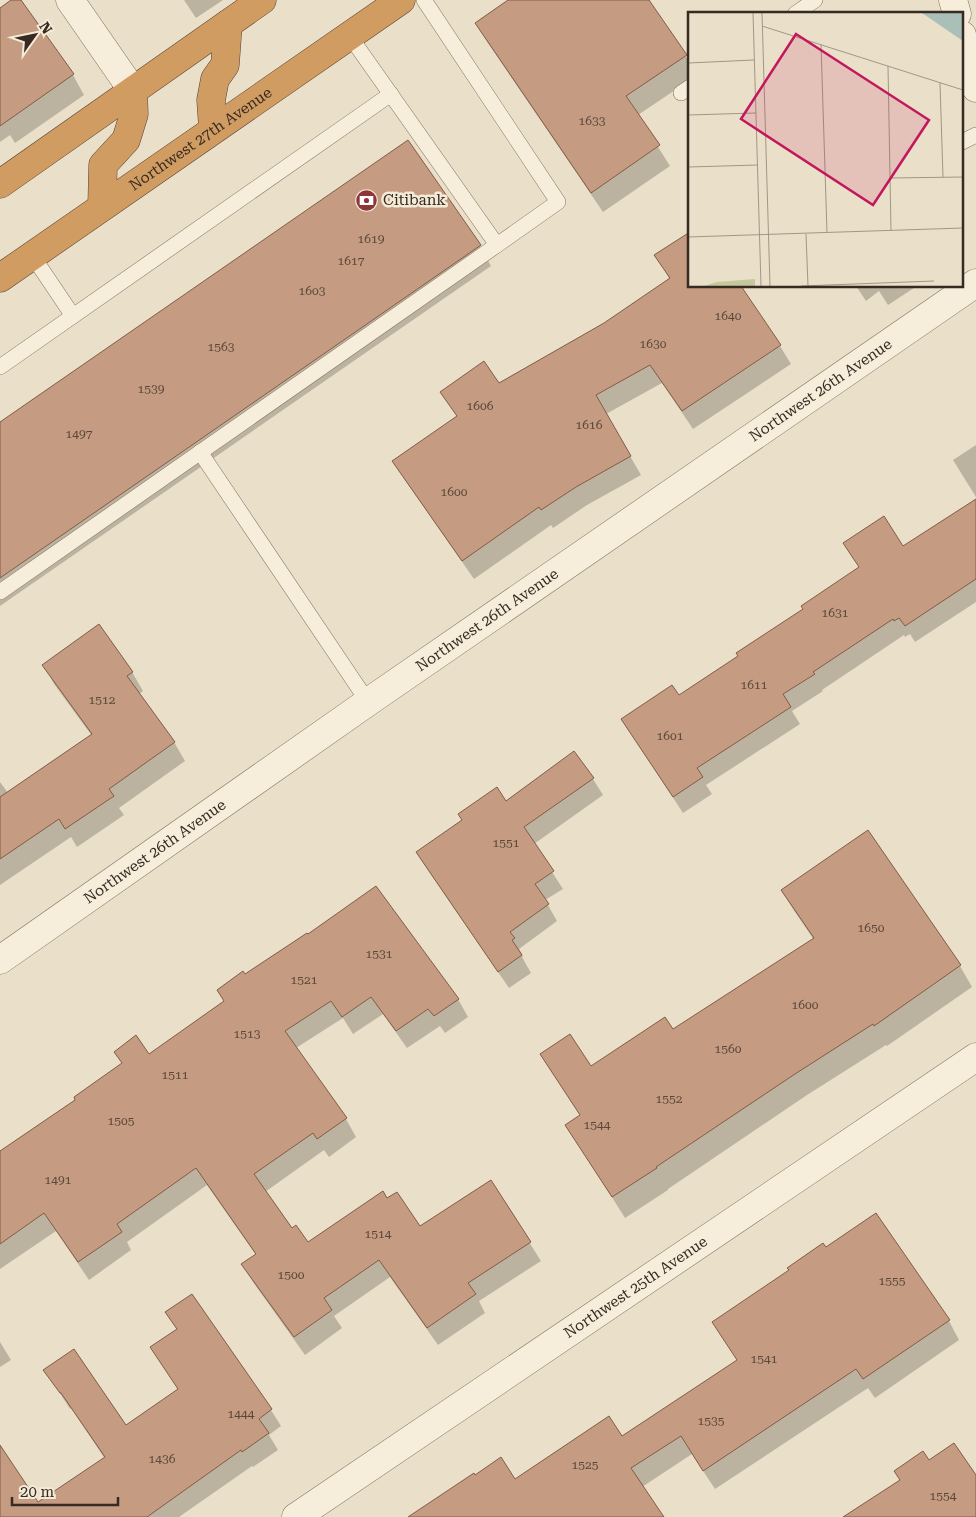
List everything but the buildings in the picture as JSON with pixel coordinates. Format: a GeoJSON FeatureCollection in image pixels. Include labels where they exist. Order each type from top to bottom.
{"type":"FeatureCollection","features":[{"type":"Feature","properties":{"kind":"highway"},"geometry":{"type":"LineString","coordinates":[[0,184],[262,0]]}},
{"type":"Feature","properties":{"kind":"highway","name":"Northwest 27th Avenue"},"geometry":{"type":"LineString","coordinates":[[0,278],[401,0]]}},
{"type":"Feature","properties":{"kind":"highway"},"geometry":{"type":"LineString","coordinates":[[213,129],[212,100],[215,79],[225,65],[228,24]]}},
{"type":"Feature","properties":{"kind":"highway"},"geometry":{"type":"LineString","coordinates":[[102,206],[103,165],[126,140],[134,114],[132,91]]}},
{"type":"Feature","properties":{"kind":"street"},"geometry":{"type":"LineString","coordinates":[[70,0],[132,91]]}},
{"type":"Feature","properties":{"kind":"street"},"geometry":{"type":"LineString","coordinates":[[964,43],[976,88]]}},
{"type":"Feature","properties":{"kind":"street","name":"Northwest 26th Avenue"},"geometry":{"type":"LineString","coordinates":[[0,960],[368,702],[976,283]]}},
{"type":"Feature","properties":{"kind":"street","name":"Northwest 25th Avenue"},"geometry":{"type":"LineString","coordinates":[[305,1514],[976,1057]]}},
{"type":"Feature","properties":{"kind":"lane"},"geometry":{"type":"LineString","coordinates":[[0,592],[558,202],[424,0]]}},
{"type":"Feature","properties":{"kind":"lane"},"geometry":{"type":"LineString","coordinates":[[798,12],[815,0]]}},
{"type":"Feature","properties":{"kind":"lane"},"geometry":{"type":"LineString","coordinates":[[349,35],[497,245]]}},
{"type":"Feature","properties":{"kind":"lane"},"geometry":{"type":"LineString","coordinates":[[0,367],[390,94]]}},
{"type":"Feature","properties":{"kind":"lane"},"geometry":{"type":"LineString","coordinates":[[964,141],[976,134]]}},
{"type":"Feature","properties":{"kind":"lane"},"geometry":{"type":"LineString","coordinates":[[32,255],[73,316]]}},
{"type":"Feature","properties":{"kind":"lane"},"geometry":{"type":"LineString","coordinates":[[200,452],[368,702]]}},
{"type":"Feature","properties":{"kind":"place","name":"Citibank"},"geometry":{"type":"Point","coordinates":[367,200]}}]}
